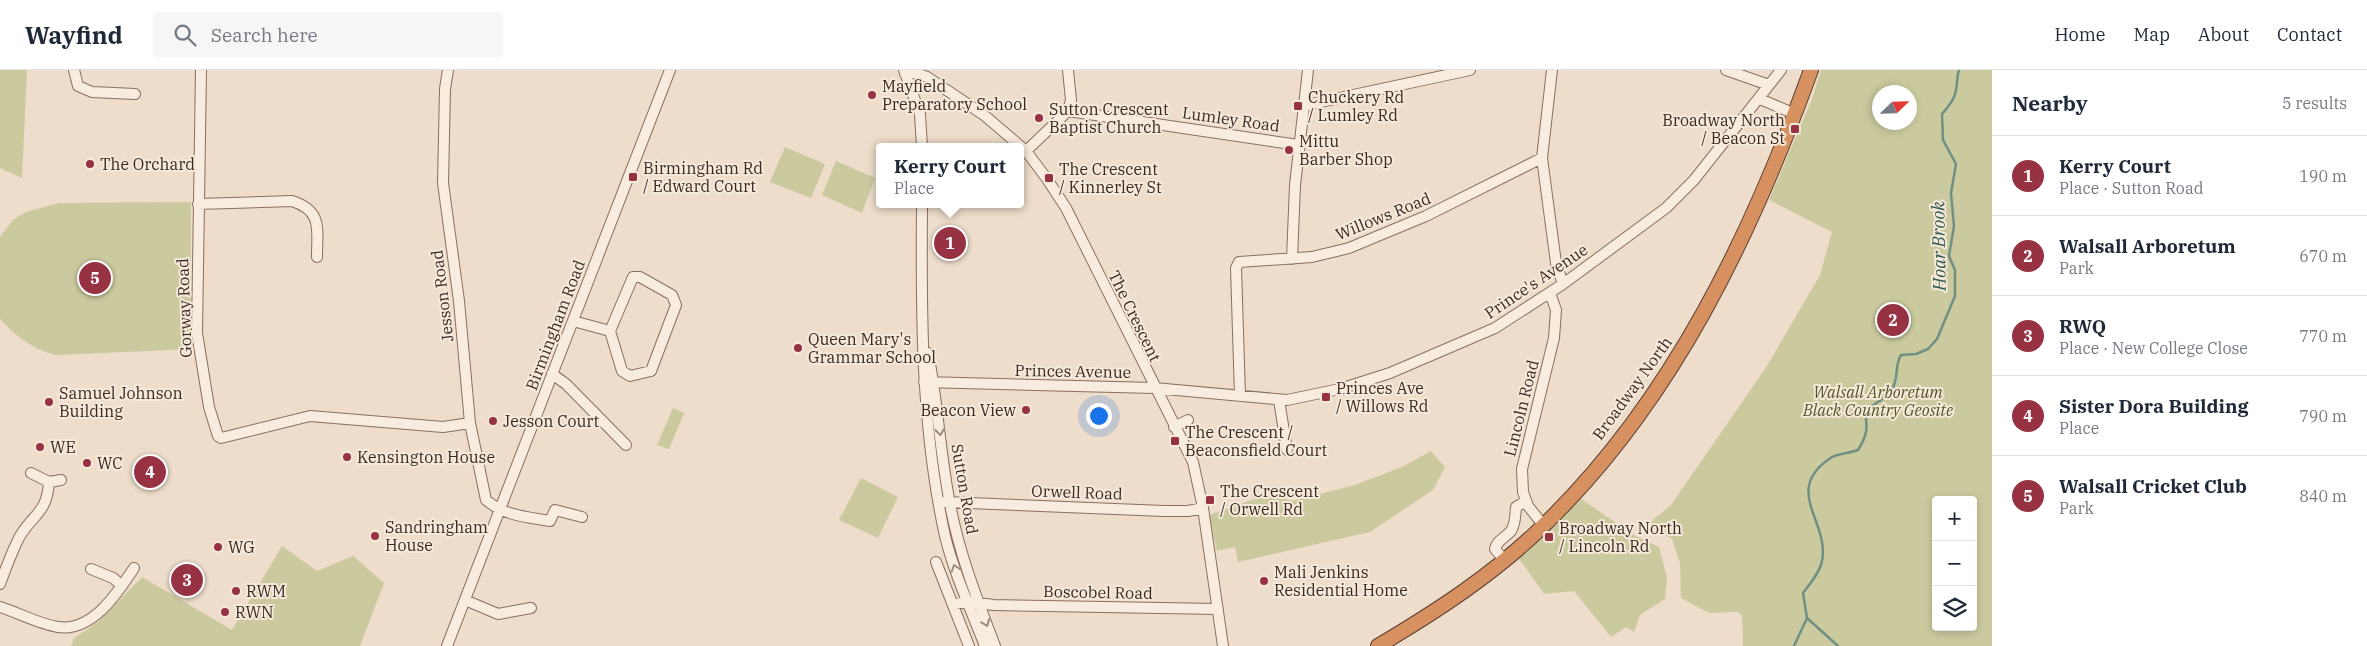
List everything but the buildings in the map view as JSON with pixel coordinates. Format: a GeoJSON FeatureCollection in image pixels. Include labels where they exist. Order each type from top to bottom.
{"type":"FeatureCollection","features":[{"type":"Feature","properties":{"kind":"highway","name":"Broadway North"},"geometry":{"type":"LineString","coordinates":[[1378,646],[1463,592],[1504,560],[1544,526],[1615,445],[1663,381],[1701,319],[1743,235],[1795,114],[1811,70]]}},
{"type":"Feature","properties":{"kind":"street"},"geometry":{"type":"LineString","coordinates":[[74,70],[78,86],[92,92],[135,94]]}},
{"type":"Feature","properties":{"kind":"street","name":"Gorway Road"},"geometry":{"type":"LineString","coordinates":[[201,70],[197,333],[209,407],[218,436],[221,438],[310,416],[444,427],[470,423]]}},
{"type":"Feature","properties":{"kind":"street","name":"Jesson Road"},"geometry":{"type":"LineString","coordinates":[[448,70],[445,89],[443,183],[459,301],[470,423],[486,500],[500,510]]}},
{"type":"Feature","properties":{"kind":"street","name":"Birmingham Road"},"geometry":{"type":"LineString","coordinates":[[447,646],[670,70]]}},
{"type":"Feature","properties":{"kind":"street"},"geometry":{"type":"LineString","coordinates":[[1026,151],[1068,111],[1071,100],[1068,70]]}},
{"type":"Feature","properties":{"kind":"street"},"geometry":{"type":"LineString","coordinates":[[1292,259],[1298,145],[1308,70]]}},
{"type":"Feature","properties":{"kind":"street"},"geometry":{"type":"LineString","coordinates":[[1302,106],[1470,70]]}},
{"type":"Feature","properties":{"kind":"street"},"geometry":{"type":"LineString","coordinates":[[1552,70],[1542,158],[1556,263],[1563,284]]}},
{"type":"Feature","properties":{"kind":"street"},"geometry":{"type":"LineString","coordinates":[[1726,70],[1769,85]]}},
{"type":"Feature","properties":{"kind":"street","name":"Prince's Avenue"},"geometry":{"type":"LineString","coordinates":[[1240,396],[1279,400],[1340,389],[1390,373],[1480,336],[1550,293],[1666,208],[1682,193],[1760,99],[1781,70]]}},
{"type":"Feature","properties":{"kind":"street"},"geometry":{"type":"LineString","coordinates":[[904,72],[920,114],[922,143]]}},
{"type":"Feature","properties":{"kind":"street","name":"The Crescent"},"geometry":{"type":"LineString","coordinates":[[904,72],[916,72],[940,85],[984,115],[1017,143]]}},
{"type":"Feature","properties":{"kind":"street"},"geometry":{"type":"LineString","coordinates":[[1760,99],[1795,114]]}},
{"type":"Feature","properties":{"kind":"street","name":"Lumley Road"},"geometry":{"type":"LineString","coordinates":[[1068,111],[1298,145]]}},
{"type":"Feature","properties":{"kind":"street","name":"The Crescent"},"geometry":{"type":"LineString","coordinates":[[1026,151],[1066,208],[1154,388],[1193,462],[1203,508],[1222,646]]}},
{"type":"Feature","properties":{"kind":"street","name":"Willows Road"},"geometry":{"type":"LineString","coordinates":[[1240,396],[1236,268],[1239,262],[1245,260],[1312,257],[1349,248],[1426,216],[1542,158]]}},
{"type":"Feature","properties":{"kind":"street"},"geometry":{"type":"LineString","coordinates":[[198,204],[292,201],[306,206],[313,212],[316,220],[312,246],[317,257]]}},
{"type":"Feature","properties":{"kind":"street","name":"Sutton Road"},"geometry":{"type":"LineString","coordinates":[[922,208],[924,332],[939,502],[946,537],[985,646]]}},
{"type":"Feature","properties":{"kind":"street"},"geometry":{"type":"LineString","coordinates":[[633,277],[640,277],[672,295],[676,305],[650,371],[630,376],[622,371],[610,331],[633,277]]}},
{"type":"Feature","properties":{"kind":"street","name":"Lincoln Road"},"geometry":{"type":"LineString","coordinates":[[1544,526],[1526,501],[1522,492],[1524,459],[1554,338],[1556,310],[1550,293]]}},
{"type":"Feature","properties":{"kind":"street"},"geometry":{"type":"LineString","coordinates":[[573,321],[610,331]]}},
{"type":"Feature","properties":{"kind":"street"},"geometry":{"type":"LineString","coordinates":[[552,374],[566,384],[626,445]]}},
{"type":"Feature","properties":{"kind":"street","name":"Princes Avenue"},"geometry":{"type":"LineString","coordinates":[[929,382],[1154,388],[1240,396]]}},
{"type":"Feature","properties":{"kind":"street","name":"Sutton Road"},"geometry":{"type":"LineString","coordinates":[[929,382],[950,503],[960,546],[978,602],[995,646]]}},
{"type":"Feature","properties":{"kind":"street"},"geometry":{"type":"LineString","coordinates":[[1279,400],[1286,450]]}},
{"type":"Feature","properties":{"kind":"street"},"geometry":{"type":"LineString","coordinates":[[1174,428],[1188,420]]}},
{"type":"Feature","properties":{"kind":"street"},"geometry":{"type":"LineString","coordinates":[[31,473],[49,482],[61,480]]}},
{"type":"Feature","properties":{"kind":"street"},"geometry":{"type":"LineString","coordinates":[[0,584],[20,536],[43,508],[49,482]]}},
{"type":"Feature","properties":{"kind":"street"},"geometry":{"type":"LineString","coordinates":[[1504,560],[1495,549],[1497,543],[1511,530],[1517,516],[1516,507],[1526,501]]}},
{"type":"Feature","properties":{"kind":"street","name":"Orwell Road"},"geometry":{"type":"LineString","coordinates":[[939,502],[1164,511],[1188,511],[1203,508]]}},
{"type":"Feature","properties":{"kind":"street"},"geometry":{"type":"LineString","coordinates":[[500,510],[520,517],[550,521],[555,510],[582,517]]}},
{"type":"Feature","properties":{"kind":"street"},"geometry":{"type":"LineString","coordinates":[[936,562],[969,646]]}},
{"type":"Feature","properties":{"kind":"street"},"geometry":{"type":"LineString","coordinates":[[0,607],[59,627],[67,627],[94,616],[122,586],[134,568]]}},
{"type":"Feature","properties":{"kind":"street"},"geometry":{"type":"LineString","coordinates":[[91,569],[113,578],[122,586]]}},
{"type":"Feature","properties":{"kind":"street"},"geometry":{"type":"LineString","coordinates":[[465,600],[498,614],[531,608]]}},
{"type":"Feature","properties":{"kind":"street"},"geometry":{"type":"LineString","coordinates":[[953,605],[967,600]]}},
{"type":"Feature","properties":{"kind":"street","name":"Boscobel Road"},"geometry":{"type":"LineString","coordinates":[[967,600],[978,602],[1218,609]]}},
{"type":"Feature","properties":{"kind":"green space"},"geometry":{"type":"Polygon","coordinates":[[[0,70],[27,70],[22,178],[0,168],[0,70]]]}},
{"type":"Feature","properties":{"kind":"green space","name":"Walsall Arboretum Black Country Geosite"},"geometry":{"type":"Polygon","coordinates":[[[1821,70],[1992,70],[1992,646],[1743,646],[1742,616],[1738,612],[1709,613],[1681,598],[1680,563],[1672,539],[1647,525],[1671,505],[1767,366],[1820,275],[1832,232],[1769,200],[1812,99],[1821,70]]]}},
{"type":"Feature","properties":{"kind":"green space"},"geometry":{"type":"Polygon","coordinates":[[[785,147],[825,164],[811,198],[770,182],[785,147]]]}},
{"type":"Feature","properties":{"kind":"green space"},"geometry":{"type":"Polygon","coordinates":[[[836,161],[875,178],[862,213],[822,195],[836,161]]]}},
{"type":"Feature","properties":{"kind":"green space"},"geometry":{"type":"Polygon","coordinates":[[[191,202],[190,320],[193,349],[56,355],[25,342],[0,319],[0,237],[13,220],[26,212],[59,203],[191,202]]]}},
{"type":"Feature","properties":{"kind":"green space"},"geometry":{"type":"Polygon","coordinates":[[[673,408],[684,413],[669,449],[657,445],[673,408]]]}},
{"type":"Feature","properties":{"kind":"green space"},"geometry":{"type":"Polygon","coordinates":[[[1431,451],[1445,467],[1433,490],[1370,532],[1238,562],[1235,547],[1217,551],[1209,515],[1269,494],[1292,501],[1355,485],[1404,466],[1431,451]]]}},
{"type":"Feature","properties":{"kind":"green space"},"geometry":{"type":"Polygon","coordinates":[[[861,478],[898,497],[878,538],[839,520],[861,478]]]}},
{"type":"Feature","properties":{"kind":"green space"},"geometry":{"type":"Polygon","coordinates":[[[1580,498],[1632,534],[1659,547],[1667,578],[1665,599],[1640,615],[1634,632],[1626,627],[1611,637],[1574,591],[1544,594],[1518,557],[1580,498]]]}},
{"type":"Feature","properties":{"kind":"green space"},"geometry":{"type":"Polygon","coordinates":[[[282,546],[317,571],[353,556],[384,583],[360,646],[71,646],[74,638],[98,622],[142,577],[232,630],[282,546]]]}},
{"type":"Feature","properties":{"kind":"waterway","name":"Hoar Brook"},"geometry":{"type":"LineString","coordinates":[[1794,646],[1807,618],[1803,593],[1817,574],[1822,561],[1823,546],[1811,506],[1810,482],[1817,469],[1832,457],[1858,450],[1866,432],[1865,412],[1892,390],[1901,355],[1916,354],[1928,349],[1937,339],[1955,296],[1955,270],[1949,256],[1954,226],[1951,193],[1956,164],[1943,140],[1942,114],[1954,97],[1959,70]]}},
{"type":"Feature","properties":{"kind":"waterway"},"geometry":{"type":"LineString","coordinates":[[1807,618],[1838,646]]}},
{"type":"Feature","properties":{"kind":"place","name":"Mayfield Preparatory School"},"geometry":{"type":"Point","coordinates":[872,95]}},
{"type":"Feature","properties":{"kind":"place","name":"Chuckery Rd / Lumley Rd"},"geometry":{"type":"Point","coordinates":[1298,106]}},
{"type":"Feature","properties":{"kind":"place","name":"Sutton Crescent Baptist Church"},"geometry":{"type":"Point","coordinates":[1039,118]}},
{"type":"Feature","properties":{"kind":"place","name":"Broadway North / Beacon St"},"geometry":{"type":"Point","coordinates":[1795,129]}},
{"type":"Feature","properties":{"kind":"place","name":"Mittu Barber Shop"},"geometry":{"type":"Point","coordinates":[1289,150]}},
{"type":"Feature","properties":{"kind":"place","name":"The Orchard"},"geometry":{"type":"Point","coordinates":[90,164]}},
{"type":"Feature","properties":{"kind":"place","name":"Birmingham Rd / Edward Court"},"geometry":{"type":"Point","coordinates":[633,177]}},
{"type":"Feature","properties":{"kind":"place","name":"The Crescent / Kinnerley St"},"geometry":{"type":"Point","coordinates":[1049,178]}},
{"type":"Feature","properties":{"kind":"place","name":"Kerry Court"},"geometry":{"type":"Point","coordinates":[950,243]}},
{"type":"Feature","properties":{"kind":"place","name":"Walsall Cricket Club"},"geometry":{"type":"Point","coordinates":[95,278]}},
{"type":"Feature","properties":{"kind":"place","name":"Walsall Arboretum"},"geometry":{"type":"Point","coordinates":[1893,320]}},
{"type":"Feature","properties":{"kind":"place","name":"Queen Mary's Grammar School"},"geometry":{"type":"Point","coordinates":[798,348]}},
{"type":"Feature","properties":{"kind":"place","name":"Princes Ave / Willows Rd"},"geometry":{"type":"Point","coordinates":[1326,397]}},
{"type":"Feature","properties":{"kind":"place","name":"Samuel Johnson Building"},"geometry":{"type":"Point","coordinates":[49,402]}},
{"type":"Feature","properties":{"kind":"place","name":"Beacon View"},"geometry":{"type":"Point","coordinates":[1026,410]}},
{"type":"Feature","properties":{"kind":"place","name":"Jesson Court"},"geometry":{"type":"Point","coordinates":[493,421]}},
{"type":"Feature","properties":{"kind":"place","name":"The Crescent / Beaconsfield Court"},"geometry":{"type":"Point","coordinates":[1175,441]}},
{"type":"Feature","properties":{"kind":"place","name":"WE"},"geometry":{"type":"Point","coordinates":[40,447]}},
{"type":"Feature","properties":{"kind":"place","name":"Kensington House"},"geometry":{"type":"Point","coordinates":[347,457]}},
{"type":"Feature","properties":{"kind":"place","name":"WC"},"geometry":{"type":"Point","coordinates":[87,463]}},
{"type":"Feature","properties":{"kind":"place","name":"Sister Dora Building"},"geometry":{"type":"Point","coordinates":[150,472]}},
{"type":"Feature","properties":{"kind":"place","name":"The Crescent / Orwell Rd"},"geometry":{"type":"Point","coordinates":[1210,500]}},
{"type":"Feature","properties":{"kind":"place","name":"Sandringham House"},"geometry":{"type":"Point","coordinates":[375,536]}},
{"type":"Feature","properties":{"kind":"place","name":"Broadway North / Lincoln Rd"},"geometry":{"type":"Point","coordinates":[1549,537]}},
{"type":"Feature","properties":{"kind":"place","name":"WG"},"geometry":{"type":"Point","coordinates":[218,547]}},
{"type":"Feature","properties":{"kind":"place","name":"RWQ"},"geometry":{"type":"Point","coordinates":[187,580]}},
{"type":"Feature","properties":{"kind":"place","name":"Mali Jenkins Residential Home"},"geometry":{"type":"Point","coordinates":[1264,581]}},
{"type":"Feature","properties":{"kind":"place","name":"RWM"},"geometry":{"type":"Point","coordinates":[236,591]}},
{"type":"Feature","properties":{"kind":"place","name":"RWN"},"geometry":{"type":"Point","coordinates":[225,612]}}]}
